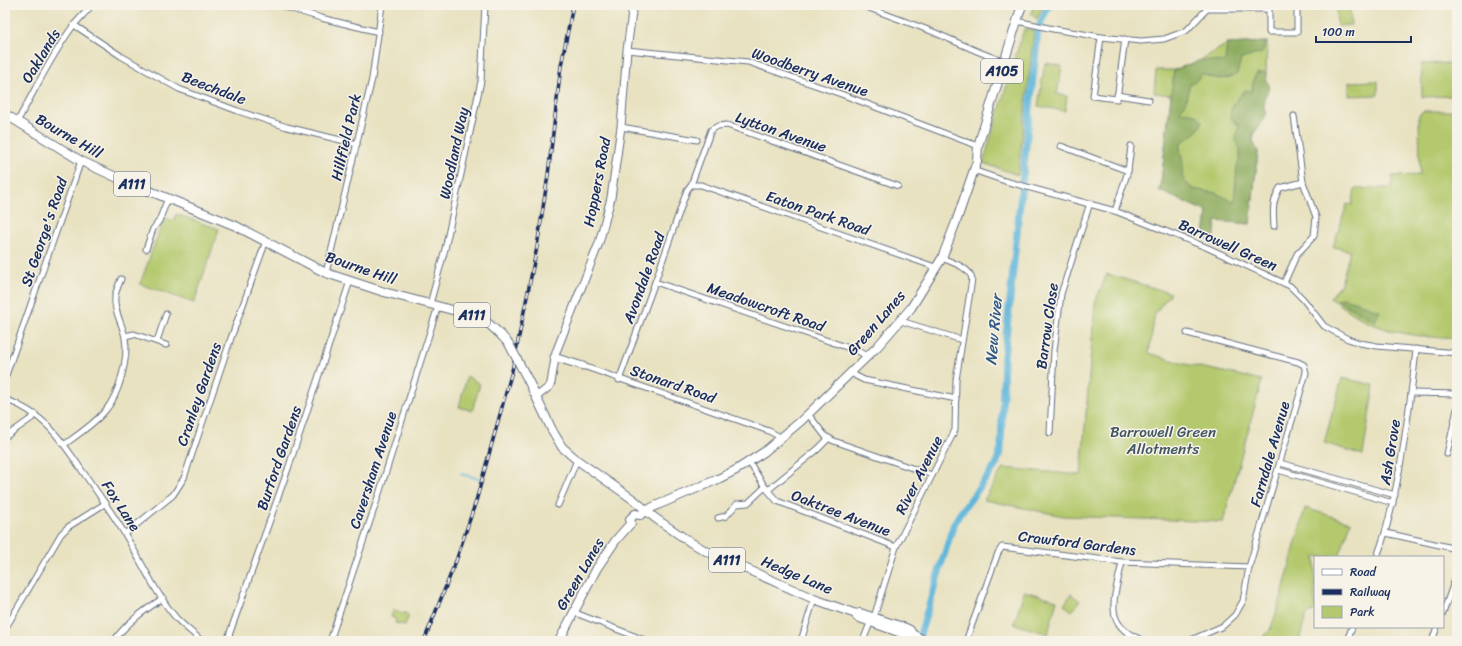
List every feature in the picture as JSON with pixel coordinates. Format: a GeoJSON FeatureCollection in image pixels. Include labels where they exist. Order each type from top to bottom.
{"type":"FeatureCollection","features":[{"type":"Feature","properties":{"kind":"main road","name":"Green Lanes"},"geometry":{"type":"LineString","coordinates":[[559,641],[573,612],[604,557],[631,523],[635,524],[639,521],[643,513],[706,485],[749,462],[782,438],[868,357],[911,308],[935,267],[942,258],[956,222],[977,161],[978,146],[1022,5]]}},
{"type":"Feature","properties":{"kind":"main road","name":"Bourne Hill"},"geometry":{"type":"LineString","coordinates":[[5,114],[81,161],[120,179],[236,226],[326,273],[384,292],[475,316],[489,324],[509,344],[562,447],[577,460],[634,500],[643,513]]}},
{"type":"Feature","properties":{"kind":"main road","name":"Hedge Lane"},"geometry":{"type":"LineString","coordinates":[[643,513],[706,550],[814,599],[856,614],[860,613],[872,620],[906,628],[910,630],[912,634],[925,640]]}},
{"type":"Feature","properties":{"kind":"street","name":"Oaklands"},"geometry":{"type":"LineString","coordinates":[[17,122],[46,69],[74,25],[92,5]]}},
{"type":"Feature","properties":{"kind":"street"},"geometry":{"type":"LineString","coordinates":[[279,5],[321,18],[379,32]]}},
{"type":"Feature","properties":{"kind":"street","name":"Hillfield Park"},"geometry":{"type":"LineString","coordinates":[[326,273],[372,79],[382,5]]}},
{"type":"Feature","properties":{"kind":"street","name":"Woodland Way"},"geometry":{"type":"LineString","coordinates":[[434,305],[481,81],[485,5]]}},
{"type":"Feature","properties":{"kind":"street","name":"Hoppers Road"},"geometry":{"type":"LineString","coordinates":[[536,397],[549,387],[551,383],[554,357],[598,243],[611,198],[620,127],[627,50],[634,5]]}},
{"type":"Feature","properties":{"kind":"street"},"geometry":{"type":"LineString","coordinates":[[861,5],[931,31],[1005,62]]}},
{"type":"Feature","properties":{"kind":"street"},"geometry":{"type":"LineString","coordinates":[[1017,21],[1053,30],[1141,41],[1164,39],[1186,31],[1208,7],[1269,7],[1269,32],[1297,32],[1297,5]]}},
{"type":"Feature","properties":{"kind":"street","name":"Beechdale"},"geometry":{"type":"LineString","coordinates":[[74,25],[121,56],[179,89],[287,127],[357,144]]}},
{"type":"Feature","properties":{"kind":"street"},"geometry":{"type":"LineString","coordinates":[[1101,37],[1093,96],[1117,99],[1125,39]]}},
{"type":"Feature","properties":{"kind":"street","name":"Woodberry Avenue"},"geometry":{"type":"LineString","coordinates":[[627,50],[748,62],[841,94],[978,146]]}},
{"type":"Feature","properties":{"kind":"street"},"geometry":{"type":"LineString","coordinates":[[1117,95],[1149,100]]}},
{"type":"Feature","properties":{"kind":"street"},"geometry":{"type":"LineString","coordinates":[[1284,283],[1298,254],[1314,236],[1316,217],[1303,182],[1294,116]]}},
{"type":"Feature","properties":{"kind":"street","name":"Lytton Avenue"},"geometry":{"type":"LineString","coordinates":[[691,185],[711,130],[716,126],[726,125],[898,186]]}},
{"type":"Feature","properties":{"kind":"street"},"geometry":{"type":"LineString","coordinates":[[620,127],[697,140]]}},
{"type":"Feature","properties":{"kind":"street"},"geometry":{"type":"LineString","coordinates":[[1061,146],[1128,171]]}},
{"type":"Feature","properties":{"kind":"street"},"geometry":{"type":"LineString","coordinates":[[1116,211],[1128,171],[1131,146]]}},
{"type":"Feature","properties":{"kind":"street","name":"St George's Road"},"geometry":{"type":"LineString","coordinates":[[5,378],[81,161]]}},
{"type":"Feature","properties":{"kind":"street","name":"Barrowell Green"},"geometry":{"type":"LineString","coordinates":[[973,170],[1005,181],[1116,211],[1208,248],[1290,286],[1303,299],[1324,326],[1337,334],[1360,343],[1377,346],[1457,353]]}},
{"type":"Feature","properties":{"kind":"street"},"geometry":{"type":"LineString","coordinates":[[1274,226],[1273,212],[1277,192],[1280,188],[1303,182]]}},
{"type":"Feature","properties":{"kind":"street","name":"Eaton Park Road"},"geometry":{"type":"LineString","coordinates":[[691,185],[700,185],[935,267]]}},
{"type":"Feature","properties":{"kind":"street","name":"Avondale Road"},"geometry":{"type":"LineString","coordinates":[[619,380],[656,282],[687,190],[691,185]]}},
{"type":"Feature","properties":{"kind":"street"},"geometry":{"type":"LineString","coordinates":[[146,249],[153,229],[160,221],[168,198]]}},
{"type":"Feature","properties":{"kind":"street","name":"Barrow Close"},"geometry":{"type":"LineString","coordinates":[[1050,433],[1054,351],[1061,294],[1090,203]]}},
{"type":"Feature","properties":{"kind":"street","name":"Cranley Gardens"},"geometry":{"type":"LineString","coordinates":[[125,534],[173,495],[184,478],[231,338],[266,241]]}},
{"type":"Feature","properties":{"kind":"street","name":"River Avenue"},"geometry":{"type":"LineString","coordinates":[[863,641],[872,620],[896,547],[955,430],[956,380],[972,283],[972,275],[964,268],[942,258]]}},
{"type":"Feature","properties":{"kind":"street"},"geometry":{"type":"LineString","coordinates":[[65,444],[96,421],[108,406],[120,380],[127,348],[125,336],[116,311],[115,297],[121,279]]}},
{"type":"Feature","properties":{"kind":"street","name":"Burford Gardens"},"geometry":{"type":"LineString","coordinates":[[227,641],[288,469],[350,281]]}},
{"type":"Feature","properties":{"kind":"street","name":"Meadowcroft Road"},"geometry":{"type":"LineString","coordinates":[[656,282],[858,351],[868,357]]}},
{"type":"Feature","properties":{"kind":"street","name":"Caversham Avenue"},"geometry":{"type":"LineString","coordinates":[[330,641],[379,494],[434,305]]}},
{"type":"Feature","properties":{"kind":"street"},"geometry":{"type":"LineString","coordinates":[[157,341],[166,314]]}},
{"type":"Feature","properties":{"kind":"street"},"geometry":{"type":"LineString","coordinates":[[901,321],[962,340]]}},
{"type":"Feature","properties":{"kind":"street","name":"Farndale Avenue"},"geometry":{"type":"LineString","coordinates":[[1186,333],[1298,362],[1304,365],[1306,373],[1249,567],[1243,601],[1235,615],[1223,626],[1189,641]]}},
{"type":"Feature","properties":{"kind":"street"},"geometry":{"type":"LineString","coordinates":[[125,336],[134,334],[166,345]]}},
{"type":"Feature","properties":{"kind":"street","name":"Ash Grove"},"geometry":{"type":"LineString","coordinates":[[1377,556],[1386,533],[1395,495],[1412,393],[1416,349]]}},
{"type":"Feature","properties":{"kind":"street","name":"Stonard Road"},"geometry":{"type":"LineString","coordinates":[[554,357],[769,431],[782,438]]}},
{"type":"Feature","properties":{"kind":"street"},"geometry":{"type":"LineString","coordinates":[[852,373],[864,380],[956,399]]}},
{"type":"Feature","properties":{"kind":"street"},"geometry":{"type":"LineString","coordinates":[[1412,393],[1457,394]]}},
{"type":"Feature","properties":{"kind":"street","name":"Fox Lane"},"geometry":{"type":"LineString","coordinates":[[5,399],[21,405],[35,414],[44,421],[65,444],[106,503],[176,618],[202,641]]}},
{"type":"Feature","properties":{"kind":"street"},"geometry":{"type":"LineString","coordinates":[[1447,454],[1457,409]]}},
{"type":"Feature","properties":{"kind":"street"},"geometry":{"type":"LineString","coordinates":[[5,437],[32,418],[35,414]]}},
{"type":"Feature","properties":{"kind":"street"},"geometry":{"type":"LineString","coordinates":[[808,414],[821,431],[829,438],[932,475]]}},
{"type":"Feature","properties":{"kind":"street"},"geometry":{"type":"LineString","coordinates":[[718,518],[726,516],[737,504],[748,503],[818,449],[829,438]]}},
{"type":"Feature","properties":{"kind":"street"},"geometry":{"type":"LineString","coordinates":[[558,505],[577,460]]}},
{"type":"Feature","properties":{"kind":"street","name":"Oaktree Avenue"},"geometry":{"type":"LineString","coordinates":[[749,462],[766,488],[777,501],[896,547]]}},
{"type":"Feature","properties":{"kind":"street"},"geometry":{"type":"LineString","coordinates":[[1280,463],[1395,495]]}},
{"type":"Feature","properties":{"kind":"street"},"geometry":{"type":"LineString","coordinates":[[1278,470],[1393,503]]}},
{"type":"Feature","properties":{"kind":"street"},"geometry":{"type":"LineString","coordinates":[[5,629],[61,534],[68,527],[106,503]]}},
{"type":"Feature","properties":{"kind":"street"},"geometry":{"type":"LineString","coordinates":[[1386,533],[1457,550]]}},
{"type":"Feature","properties":{"kind":"street","name":"Crawford Gardens"},"geometry":{"type":"LineString","coordinates":[[966,641],[998,553],[1002,547],[1122,562],[1249,567]]}},
{"type":"Feature","properties":{"kind":"street"},"geometry":{"type":"LineString","coordinates":[[1122,562],[1113,607],[1116,620],[1123,630],[1133,637],[1145,641]]}},
{"type":"Feature","properties":{"kind":"street"},"geometry":{"type":"LineString","coordinates":[[1444,610],[1457,574]]}},
{"type":"Feature","properties":{"kind":"street"},"geometry":{"type":"LineString","coordinates":[[114,641],[118,635],[142,612],[163,598]]}},
{"type":"Feature","properties":{"kind":"street"},"geometry":{"type":"LineString","coordinates":[[801,641],[814,599]]}},
{"type":"Feature","properties":{"kind":"street"},"geometry":{"type":"LineString","coordinates":[[573,612],[646,641]]}},
{"type":"Feature","properties":{"kind":"street"},"geometry":{"type":"LineString","coordinates":[[1346,641],[1352,628]]}},
{"type":"Feature","properties":{"kind":"street"},"geometry":{"type":"LineString","coordinates":[[1432,641],[1437,628]]}},
{"type":"Feature","properties":{"kind":"green space"},"geometry":{"type":"Polygon","coordinates":[[[1034,5],[1044,5],[1037,19],[1031,14],[1034,5]]]}},
{"type":"Feature","properties":{"kind":"green space"},"geometry":{"type":"Polygon","coordinates":[[[1336,5],[1350,5],[1351,25],[1337,26],[1336,5]]]}},
{"type":"Feature","properties":{"kind":"green space"},"geometry":{"type":"Polygon","coordinates":[[[1024,29],[1034,31],[1018,175],[983,163],[1024,29]]]}},
{"type":"Feature","properties":{"kind":"green space"},"geometry":{"type":"Polygon","coordinates":[[[1267,42],[1266,73],[1253,134],[1253,141],[1258,152],[1250,224],[1216,221],[1214,241],[1204,237],[1207,212],[1160,191],[1171,95],[1154,93],[1156,70],[1174,70],[1201,60],[1227,44],[1267,42]]]}},
{"type":"Feature","properties":{"kind":"green space"},"geometry":{"type":"Polygon","coordinates":[[[1267,42],[1262,53],[1241,59],[1237,74],[1228,78],[1220,79],[1201,74],[1197,80],[1190,84],[1185,104],[1180,110],[1180,112],[1195,114],[1202,122],[1201,126],[1196,132],[1181,143],[1180,149],[1183,164],[1182,176],[1186,183],[1193,189],[1216,193],[1234,202],[1237,166],[1240,158],[1240,148],[1236,142],[1239,125],[1234,122],[1230,114],[1233,106],[1244,91],[1252,90],[1254,78],[1257,73],[1266,73],[1266,81],[1269,84],[1268,91],[1264,99],[1266,115],[1253,134],[1253,141],[1258,152],[1250,224],[1216,221],[1214,241],[1204,237],[1207,212],[1160,191],[1174,70],[1201,60],[1225,62],[1227,44],[1267,42]]]}},
{"type":"Feature","properties":{"kind":"green space"},"geometry":{"type":"Polygon","coordinates":[[[1045,63],[1062,66],[1057,94],[1067,96],[1065,111],[1038,106],[1045,63]]]}},
{"type":"Feature","properties":{"kind":"green space"},"geometry":{"type":"Polygon","coordinates":[[[1457,63],[1457,96],[1422,97],[1421,64],[1457,63]]]}},
{"type":"Feature","properties":{"kind":"green space"},"geometry":{"type":"Polygon","coordinates":[[[1378,81],[1378,95],[1349,96],[1349,82],[1378,81]]]}},
{"type":"Feature","properties":{"kind":"green space"},"geometry":{"type":"Polygon","coordinates":[[[1424,111],[1457,111],[1457,339],[1436,338],[1395,332],[1385,329],[1363,320],[1330,298],[1341,284],[1350,251],[1333,247],[1347,204],[1352,205],[1355,189],[1392,188],[1392,176],[1420,175],[1419,114],[1424,111]]]}},
{"type":"Feature","properties":{"kind":"green space"},"geometry":{"type":"Polygon","coordinates":[[[176,214],[219,229],[194,303],[140,284],[164,218],[174,221],[176,214]]]}},
{"type":"Feature","properties":{"kind":"green space","name":"Barrowell Green Allotments"},"geometry":{"type":"Polygon","coordinates":[[[1107,274],[1171,293],[1155,313],[1149,353],[1185,364],[1262,380],[1223,522],[1063,516],[984,500],[1003,468],[1081,475],[1095,302],[1107,274]]]}},
{"type":"Feature","properties":{"kind":"green space"},"geometry":{"type":"Polygon","coordinates":[[[1343,298],[1380,311],[1375,321],[1337,300],[1343,298]]]}},
{"type":"Feature","properties":{"kind":"green space"},"geometry":{"type":"Polygon","coordinates":[[[467,376],[480,384],[472,411],[459,407],[467,376]]]}},
{"type":"Feature","properties":{"kind":"green space"},"geometry":{"type":"Polygon","coordinates":[[[1342,378],[1374,385],[1363,455],[1324,443],[1342,378]]]}},
{"type":"Feature","properties":{"kind":"green space"},"geometry":{"type":"Polygon","coordinates":[[[1305,508],[1351,522],[1339,556],[1314,556],[1314,611],[1306,616],[1299,641],[1259,641],[1270,630],[1280,602],[1305,508]]]}},
{"type":"Feature","properties":{"kind":"green space"},"geometry":{"type":"Polygon","coordinates":[[[1024,591],[1057,600],[1048,634],[1014,624],[1024,591]]]}},
{"type":"Feature","properties":{"kind":"green space"},"geometry":{"type":"Polygon","coordinates":[[[1071,594],[1080,601],[1072,611],[1064,605],[1071,594]]]}},
{"type":"Feature","properties":{"kind":"green space"},"geometry":{"type":"Polygon","coordinates":[[[394,610],[404,614],[405,612],[408,615],[405,625],[395,623],[396,619],[391,617],[394,610]]]}},
{"type":"Feature","properties":{"kind":"waterway","name":"New River"},"geometry":{"type":"LineString","coordinates":[[918,641],[953,526],[959,515],[996,465],[1001,449],[1004,357],[1038,31],[1049,5]]}},
{"type":"Feature","properties":{"kind":"waterway"},"geometry":{"type":"LineString","coordinates":[[461,474],[480,479]]}},
{"type":"Feature","properties":{"kind":"railway"},"geometry":{"type":"LineString","coordinates":[[424,641],[456,561],[476,501],[512,371],[537,247],[548,175],[561,66],[573,5]]}}]}
